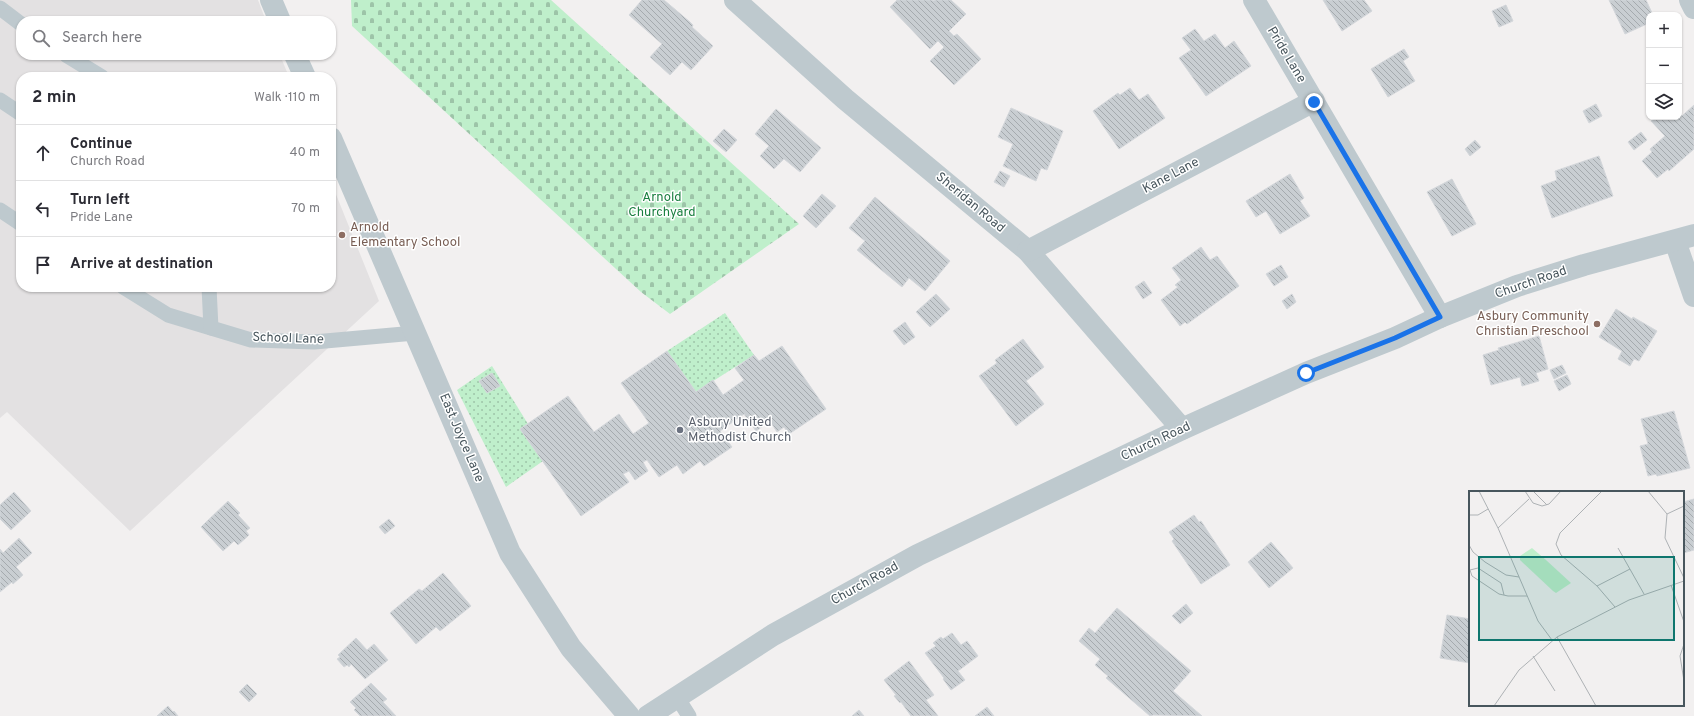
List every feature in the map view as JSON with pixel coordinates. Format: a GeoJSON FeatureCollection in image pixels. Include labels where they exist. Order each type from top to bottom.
{"type":"FeatureCollection","features":[{"type":"Feature","properties":{"kind":"street"},"geometry":{"type":"LineString","coordinates":[[271,0],[278,16]]}},
{"type":"Feature","properties":{"kind":"street","name":"Sheridan Road"},"geometry":{"type":"LineString","coordinates":[[736,0],[845,99],[1028,252],[1182,429]]}},
{"type":"Feature","properties":{"kind":"street","name":"Pride Lane"},"geometry":{"type":"LineString","coordinates":[[1254,0],[1440,317]]}},
{"type":"Feature","properties":{"kind":"street"},"geometry":{"type":"LineString","coordinates":[[1690,0],[1694,8]]}},
{"type":"Feature","properties":{"kind":"street"},"geometry":{"type":"LineString","coordinates":[[297,60],[303,72]]}},
{"type":"Feature","properties":{"kind":"street","name":"Kane Lane"},"geometry":{"type":"LineString","coordinates":[[1028,252],[1314,102]]}},
{"type":"Feature","properties":{"kind":"street","name":"East Joyce Lane"},"geometry":{"type":"LineString","coordinates":[[336,160],[339,174],[416,333],[510,553],[572,648],[629,716]]}},
{"type":"Feature","properties":{"kind":"street"},"geometry":{"type":"LineString","coordinates":[[1685,238],[1694,296]]}},
{"type":"Feature","properties":{"kind":"street","name":"Church Road"},"geometry":{"type":"LineString","coordinates":[[648,716],[773,635],[918,555],[1182,429],[1306,373],[1395,338],[1440,317],[1517,286],[1584,265],[1685,238]]}},
{"type":"Feature","properties":{"kind":"lane"},"geometry":{"type":"LineString","coordinates":[[0,8],[16,20]]}},
{"type":"Feature","properties":{"kind":"lane"},"geometry":{"type":"LineString","coordinates":[[74,60],[94,72]]}},
{"type":"Feature","properties":{"kind":"lane"},"geometry":{"type":"LineString","coordinates":[[0,100],[16,111]]}},
{"type":"Feature","properties":{"kind":"lane"},"geometry":{"type":"LineString","coordinates":[[0,210],[16,221]]}},
{"type":"Feature","properties":{"kind":"lane","name":"School Lane"},"geometry":{"type":"LineString","coordinates":[[131,292],[168,315],[251,340],[314,342],[416,333]]}},
{"type":"Feature","properties":{"kind":"lane"},"geometry":{"type":"LineString","coordinates":[[209,292],[211,328]]}},
{"type":"Feature","properties":{"kind":"lane"},"geometry":{"type":"LineString","coordinates":[[677,697],[689,716]]}},
{"type":"Feature","properties":{"kind":"shaded area","name":"Arnold Elementary School"},"geometry":{"type":"Polygon","coordinates":[[[0,0],[258,0],[264,16],[16,16],[16,60],[282,60],[287,72],[16,72],[16,292],[336,292],[336,194],[379,301],[130,531],[7,412],[0,418],[0,0]]]}},
{"type":"Feature","properties":{"kind":"green space","name":"Arnold Churchyard"},"geometry":{"type":"Polygon","coordinates":[[[351,0],[551,0],[799,224],[670,314],[641,292],[352,26],[351,0]]]}},
{"type":"Feature","properties":{"kind":"green space"},"geometry":{"type":"Polygon","coordinates":[[[725,313],[754,355],[696,392],[667,351],[725,313]]]}},
{"type":"Feature","properties":{"kind":"green space"},"geometry":{"type":"Polygon","coordinates":[[[492,366],[528,424],[520,429],[543,461],[506,487],[457,390],[492,366]]]}},
{"type":"Feature","properties":{"kind":"building"},"geometry":{"type":"Polygon","coordinates":[[[642,0],[664,0],[690,22],[693,25],[692,27],[713,46],[691,70],[682,62],[670,75],[650,57],[662,44],[629,15],[642,0]]]}},
{"type":"Feature","properties":{"kind":"building"},"geometry":{"type":"Polygon","coordinates":[[[897,0],[951,0],[966,14],[949,31],[954,36],[957,34],[981,59],[954,85],[930,61],[944,47],[938,41],[930,49],[890,7],[897,0]]]}},
{"type":"Feature","properties":{"kind":"building"},"geometry":{"type":"Polygon","coordinates":[[[1323,0],[1364,0],[1372,11],[1342,31],[1323,0]]]}},
{"type":"Feature","properties":{"kind":"building"},"geometry":{"type":"Polygon","coordinates":[[[1609,0],[1646,0],[1652,12],[1646,12],[1646,24],[1625,34],[1609,0]]]}},
{"type":"Feature","properties":{"kind":"building"},"geometry":{"type":"Polygon","coordinates":[[[1506,5],[1513,21],[1499,27],[1492,11],[1506,5]]]}},
{"type":"Feature","properties":{"kind":"building"},"geometry":{"type":"Polygon","coordinates":[[[1195,29],[1204,41],[1215,34],[1225,48],[1234,41],[1251,66],[1206,96],[1179,58],[1191,50],[1182,38],[1195,29]]]}},
{"type":"Feature","properties":{"kind":"building"},"geometry":{"type":"Polygon","coordinates":[[[1404,49],[1409,57],[1403,61],[1415,81],[1388,97],[1371,69],[1404,49]]]}},
{"type":"Feature","properties":{"kind":"building"},"geometry":{"type":"Polygon","coordinates":[[[1130,88],[1139,100],[1148,94],[1165,118],[1119,149],[1093,111],[1118,93],[1120,95],[1130,88]]]}},
{"type":"Feature","properties":{"kind":"building"},"geometry":{"type":"Polygon","coordinates":[[[1596,104],[1602,116],[1589,123],[1583,111],[1596,104]]]}},
{"type":"Feature","properties":{"kind":"building"},"geometry":{"type":"Polygon","coordinates":[[[1694,105],[1694,149],[1669,171],[1668,169],[1657,178],[1642,161],[1652,152],[1650,149],[1665,136],[1651,121],[1682,120],[1682,116],[1694,105]]]}},
{"type":"Feature","properties":{"kind":"building"},"geometry":{"type":"Polygon","coordinates":[[[1011,108],[1063,131],[1047,170],[1041,168],[1036,181],[1003,166],[1013,144],[998,137],[1011,108]]]}},
{"type":"Feature","properties":{"kind":"building"},"geometry":{"type":"Polygon","coordinates":[[[776,109],[821,148],[800,172],[784,159],[774,169],[760,156],[769,146],[755,134],[776,109]]]}},
{"type":"Feature","properties":{"kind":"building"},"geometry":{"type":"Polygon","coordinates":[[[724,129],[737,140],[726,152],[713,141],[724,129]]]}},
{"type":"Feature","properties":{"kind":"building"},"geometry":{"type":"Polygon","coordinates":[[[1641,132],[1647,140],[1634,150],[1628,142],[1641,132]]]}},
{"type":"Feature","properties":{"kind":"building"},"geometry":{"type":"Polygon","coordinates":[[[1475,140],[1481,147],[1470,156],[1465,149],[1475,140]]]}},
{"type":"Feature","properties":{"kind":"building"},"geometry":{"type":"Polygon","coordinates":[[[1599,156],[1613,196],[1552,218],[1541,186],[1557,180],[1555,171],[1599,156]]]}},
{"type":"Feature","properties":{"kind":"building"},"geometry":{"type":"Polygon","coordinates":[[[1000,171],[1010,176],[1004,187],[994,182],[1000,171]]]}},
{"type":"Feature","properties":{"kind":"building"},"geometry":{"type":"Polygon","coordinates":[[[1290,174],[1304,198],[1300,201],[1310,216],[1280,234],[1266,211],[1256,217],[1246,201],[1290,174]]]}},
{"type":"Feature","properties":{"kind":"building"},"geometry":{"type":"Polygon","coordinates":[[[1452,179],[1476,224],[1452,236],[1427,192],[1452,179]]]}},
{"type":"Feature","properties":{"kind":"building"},"geometry":{"type":"Polygon","coordinates":[[[822,194],[836,206],[816,228],[803,216],[822,194]]]}},
{"type":"Feature","properties":{"kind":"building"},"geometry":{"type":"Polygon","coordinates":[[[875,197],[950,261],[925,291],[909,278],[902,287],[857,250],[865,241],[849,228],[875,197]]]}},
{"type":"Feature","properties":{"kind":"building"},"geometry":{"type":"Polygon","coordinates":[[[1201,247],[1210,260],[1217,256],[1239,286],[1187,324],[1185,322],[1180,326],[1161,300],[1178,287],[1175,285],[1181,280],[1172,268],[1201,247]]]}},
{"type":"Feature","properties":{"kind":"building"},"geometry":{"type":"Polygon","coordinates":[[[1281,265],[1288,277],[1274,286],[1266,274],[1281,265]]]}},
{"type":"Feature","properties":{"kind":"building"},"geometry":{"type":"Polygon","coordinates":[[[1144,281],[1152,293],[1143,299],[1135,287],[1144,281]]]}},
{"type":"Feature","properties":{"kind":"building"},"geometry":{"type":"Polygon","coordinates":[[[936,294],[950,309],[930,327],[916,312],[936,294]]]}},
{"type":"Feature","properties":{"kind":"building"},"geometry":{"type":"Polygon","coordinates":[[[1292,294],[1296,302],[1287,309],[1282,301],[1292,294]]]}},
{"type":"Feature","properties":{"kind":"building"},"geometry":{"type":"Polygon","coordinates":[[[1616,309],[1632,319],[1633,317],[1657,331],[1639,361],[1634,359],[1630,366],[1618,359],[1622,351],[1599,337],[1616,309]]]}},
{"type":"Feature","properties":{"kind":"building"},"geometry":{"type":"Polygon","coordinates":[[[905,322],[915,337],[904,345],[893,331],[905,322]]]}},
{"type":"Feature","properties":{"kind":"building"},"geometry":{"type":"Polygon","coordinates":[[[1539,336],[1548,369],[1536,373],[1539,381],[1522,386],[1520,377],[1491,385],[1483,355],[1499,350],[1498,348],[1539,336]]]}},
{"type":"Feature","properties":{"kind":"building"},"geometry":{"type":"Polygon","coordinates":[[[1023,339],[1044,367],[1026,381],[1044,404],[1016,426],[979,376],[997,363],[995,360],[1023,339]]]}},
{"type":"Feature","properties":{"kind":"building","name":"Asbury United Methodist Church"},"geometry":{"type":"Polygon","coordinates":[[[782,346],[826,409],[789,434],[784,427],[777,432],[770,421],[756,431],[744,414],[720,431],[732,447],[704,466],[700,461],[683,474],[677,465],[659,477],[647,460],[643,462],[648,471],[635,480],[629,471],[623,474],[629,482],[581,516],[520,429],[568,396],[594,432],[619,414],[633,434],[649,423],[621,383],[667,351],[696,392],[713,380],[723,395],[744,380],[735,368],[754,355],[759,361],[782,346]]]}},
{"type":"Feature","properties":{"kind":"building"},"geometry":{"type":"Polygon","coordinates":[[[1562,365],[1566,373],[1554,379],[1550,370],[1562,365]]]}},
{"type":"Feature","properties":{"kind":"building"},"geometry":{"type":"Polygon","coordinates":[[[492,373],[500,386],[487,393],[479,381],[492,373]]]}},
{"type":"Feature","properties":{"kind":"building"},"geometry":{"type":"Polygon","coordinates":[[[1567,375],[1571,384],[1559,391],[1554,381],[1567,375]]]}},
{"type":"Feature","properties":{"kind":"building"},"geometry":{"type":"Polygon","coordinates":[[[1674,411],[1690,468],[1657,476],[1656,474],[1648,476],[1640,446],[1648,444],[1641,419],[1674,411]]]}},
{"type":"Feature","properties":{"kind":"building"},"geometry":{"type":"Polygon","coordinates":[[[14,492],[31,511],[11,530],[0,519],[0,505],[14,492]]]}},
{"type":"Feature","properties":{"kind":"building"},"geometry":{"type":"Polygon","coordinates":[[[1694,499],[1694,550],[1684,553],[1684,502],[1694,499]]]}},
{"type":"Feature","properties":{"kind":"building"},"geometry":{"type":"Polygon","coordinates":[[[228,501],[240,513],[238,515],[250,528],[246,531],[249,535],[238,545],[234,541],[223,551],[201,527],[228,501]]]}},
{"type":"Feature","properties":{"kind":"building"},"geometry":{"type":"Polygon","coordinates":[[[1194,515],[1199,522],[1201,521],[1230,565],[1201,584],[1172,541],[1174,539],[1169,532],[1194,515]]]}},
{"type":"Feature","properties":{"kind":"building"},"geometry":{"type":"Polygon","coordinates":[[[389,519],[395,526],[385,534],[379,527],[389,519]]]}},
{"type":"Feature","properties":{"kind":"building"},"geometry":{"type":"Polygon","coordinates":[[[19,538],[32,553],[16,567],[23,575],[13,584],[12,582],[0,592],[0,549],[3,553],[19,538]]]}},
{"type":"Feature","properties":{"kind":"building"},"geometry":{"type":"Polygon","coordinates":[[[1271,542],[1293,568],[1269,588],[1248,562],[1271,542]]]}},
{"type":"Feature","properties":{"kind":"building"},"geometry":{"type":"Polygon","coordinates":[[[443,573],[471,606],[440,631],[436,627],[416,644],[390,613],[419,589],[422,591],[443,573]]]}},
{"type":"Feature","properties":{"kind":"building"},"geometry":{"type":"Polygon","coordinates":[[[1186,604],[1193,613],[1180,624],[1172,616],[1186,604]]]}},
{"type":"Feature","properties":{"kind":"building"},"geometry":{"type":"Polygon","coordinates":[[[1117,608],[1191,671],[1173,691],[1202,716],[1150,716],[1106,678],[1108,676],[1095,665],[1100,659],[1079,641],[1089,628],[1095,633],[1117,608]]]}},
{"type":"Feature","properties":{"kind":"building"},"geometry":{"type":"Polygon","coordinates":[[[1447,615],[1469,619],[1469,663],[1440,658],[1447,615]]]}},
{"type":"Feature","properties":{"kind":"building"},"geometry":{"type":"Polygon","coordinates":[[[952,633],[961,645],[967,641],[978,656],[958,671],[965,680],[951,690],[925,653],[936,646],[933,643],[938,639],[941,637],[943,639],[952,633]]]}},
{"type":"Feature","properties":{"kind":"building"},"geometry":{"type":"Polygon","coordinates":[[[356,638],[367,650],[374,644],[388,660],[365,679],[351,664],[349,667],[347,665],[344,667],[337,659],[340,657],[338,655],[356,638]]]}},
{"type":"Feature","properties":{"kind":"building"},"geometry":{"type":"Polygon","coordinates":[[[909,661],[934,695],[926,700],[938,716],[911,716],[901,702],[900,703],[894,696],[896,695],[884,680],[909,661]]]}},
{"type":"Feature","properties":{"kind":"building"},"geometry":{"type":"Polygon","coordinates":[[[371,683],[387,699],[383,702],[396,716],[360,716],[354,710],[356,708],[350,702],[371,683]]]}},
{"type":"Feature","properties":{"kind":"building"},"geometry":{"type":"Polygon","coordinates":[[[247,684],[257,694],[249,702],[239,692],[247,684]]]}},
{"type":"Feature","properties":{"kind":"building"},"geometry":{"type":"Polygon","coordinates":[[[168,706],[178,716],[157,716],[168,706]]]}},
{"type":"Feature","properties":{"kind":"building"},"geometry":{"type":"Polygon","coordinates":[[[987,707],[994,716],[975,716],[987,707]]]}},
{"type":"Feature","properties":{"kind":"building"},"geometry":{"type":"Polygon","coordinates":[[[859,710],[864,716],[852,716],[859,710]]]}},
{"type":"Feature","properties":{"kind":"place","name":"Arnold Elementary School"},"geometry":{"type":"Point","coordinates":[342,235]}},
{"type":"Feature","properties":{"kind":"place","name":"Asbury Community Christian Preschool"},"geometry":{"type":"Point","coordinates":[1597,324]}},
{"type":"Feature","properties":{"kind":"place","name":"Asbury United Methodist Church"},"geometry":{"type":"Point","coordinates":[680,430]}},
{"type":"Feature","properties":{"kind":"route"},"geometry":{"type":"LineString","coordinates":[[1306,373],[1395,338],[1440,317],[1314,102]]}}]}
